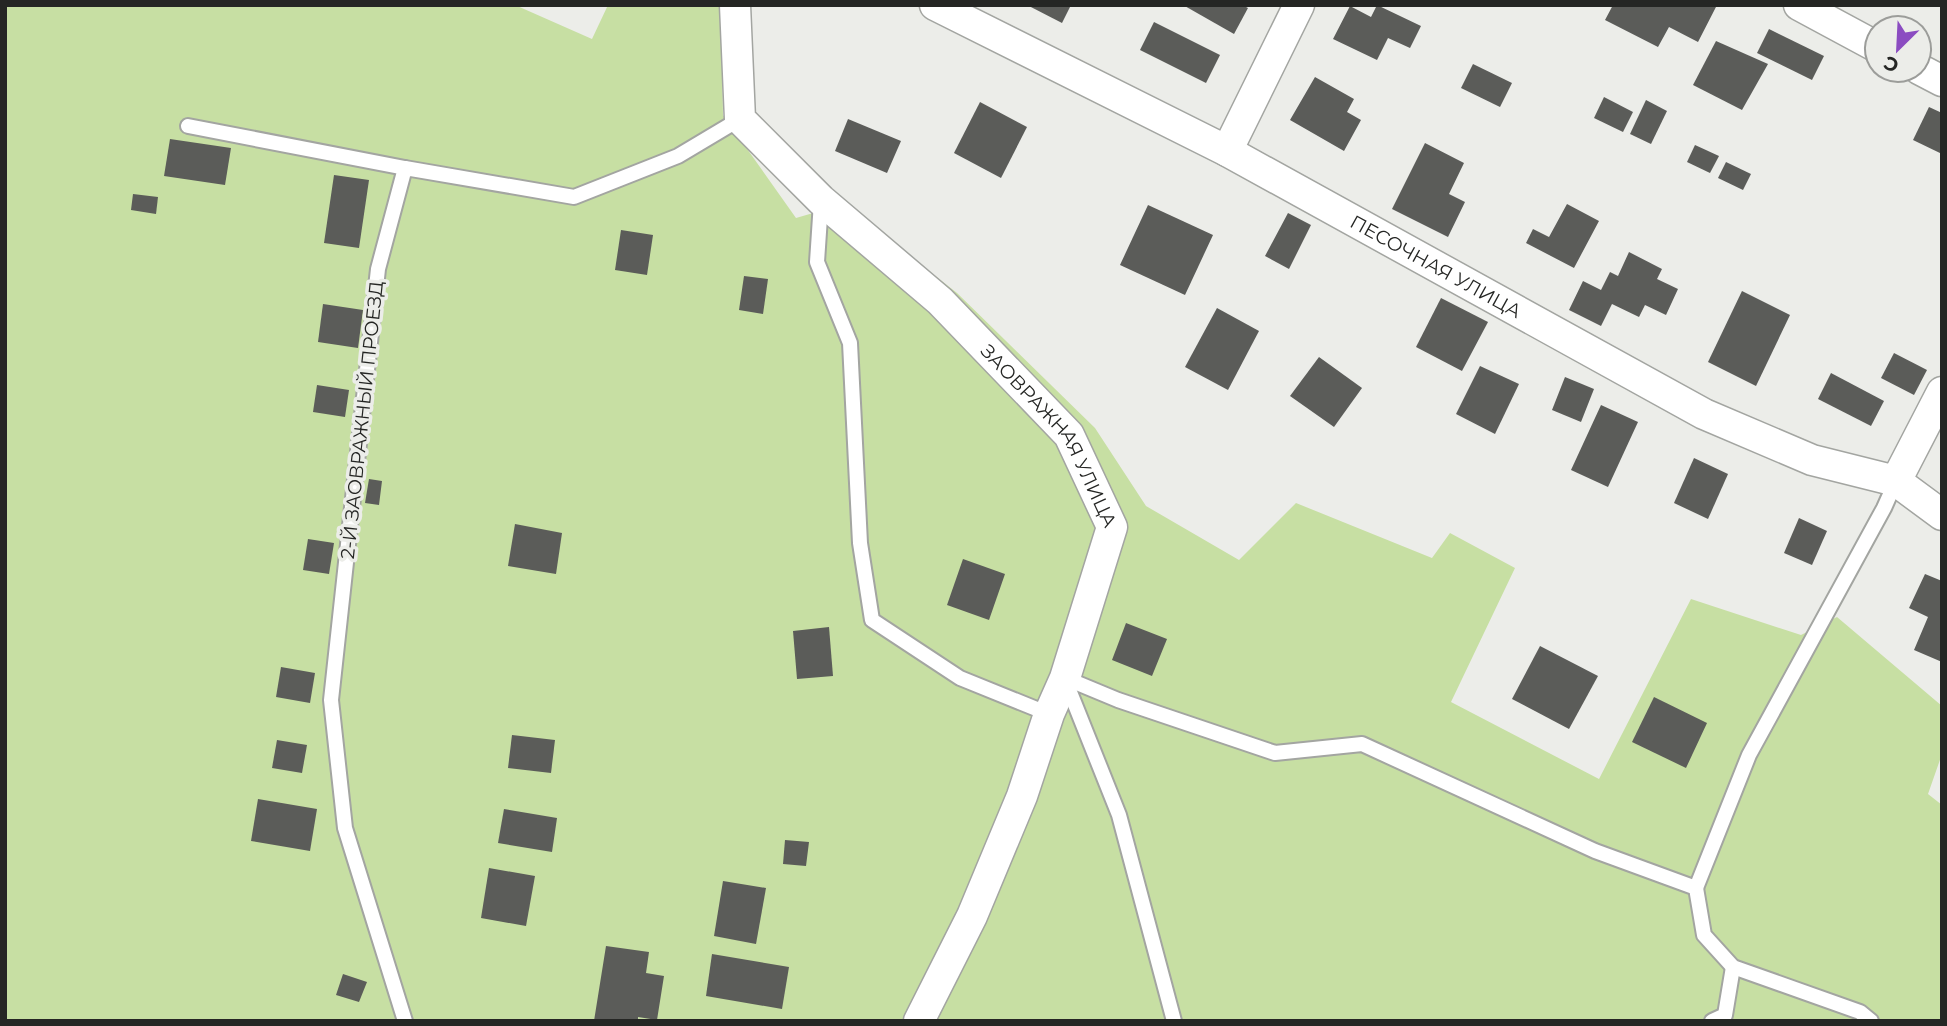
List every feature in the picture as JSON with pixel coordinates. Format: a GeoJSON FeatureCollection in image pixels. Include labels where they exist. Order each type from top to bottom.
{"type":"FeatureCollection","features":[{"type":"Feature","properties":{"kind":"street"},"geometry":{"type":"LineString","coordinates":[[735,5],[740,119]]}},
{"type":"Feature","properties":{"kind":"street","name":"ПЕСОЧНАЯ УЛИЦА"},"geometry":{"type":"LineString","coordinates":[[935,5],[1227,151],[1704,414],[1812,460],[1896,481],[1942,515]]}},
{"type":"Feature","properties":{"kind":"street"},"geometry":{"type":"LineString","coordinates":[[1227,151],[1299,5]]}},
{"type":"Feature","properties":{"kind":"street"},"geometry":{"type":"LineString","coordinates":[[1799,5],[1863,39]]}},
{"type":"Feature","properties":{"kind":"street","name":"ЗАОВРАЖНАЯ УЛИЦА"},"geometry":{"type":"LineString","coordinates":[[740,119],[821,200],[940,301],[1069,435],[1112,527],[1065,678],[1049,714],[1022,796],[972,916],[919,1021]]}},
{"type":"Feature","properties":{"kind":"street"},"geometry":{"type":"LineString","coordinates":[[1896,481],[1942,392]]}},
{"type":"Feature","properties":{"kind":"lane"},"geometry":{"type":"LineString","coordinates":[[188,126],[574,197],[678,156],[740,119]]}},
{"type":"Feature","properties":{"kind":"lane","name":"2-Й ЗАОВРАЖНЫЙ ПРОЕЗД"},"geometry":{"type":"LineString","coordinates":[[405,168],[378,270],[331,700],[345,828],[405,1021]]}},
{"type":"Feature","properties":{"kind":"lane"},"geometry":{"type":"LineString","coordinates":[[821,200],[817,262],[850,343],[860,543],[872,620],[960,678],[1049,714]]}},
{"type":"Feature","properties":{"kind":"lane"},"geometry":{"type":"LineString","coordinates":[[1871,1021],[1860,1012],[1733,967],[1704,935],[1696,888],[1749,755],[1884,508],[1896,481]]}},
{"type":"Feature","properties":{"kind":"lane"},"geometry":{"type":"LineString","coordinates":[[1065,678],[1118,700],[1275,753],[1362,744],[1595,851],[1696,888]]}},
{"type":"Feature","properties":{"kind":"lane"},"geometry":{"type":"LineString","coordinates":[[1065,678],[1119,816],[1174,1021]]}},
{"type":"Feature","properties":{"kind":"lane"},"geometry":{"type":"LineString","coordinates":[[1720,1019],[1733,967]]}},
{"type":"Feature","properties":{"kind":"green space"},"geometry":{"type":"Polygon","coordinates":[[[5,5],[515,5],[592,39],[608,5],[721,5],[723,115],[796,218],[844,204],[957,293],[1095,428],[1146,506],[1239,560],[1296,503],[1432,558],[1450,533],[1515,568],[1451,702],[1599,779],[1691,599],[1801,635],[1837,617],[1942,706],[1942,754],[1928,794],[1942,805],[1942,1021],[5,1021],[5,5]]]}},
{"type":"Feature","properties":{"kind":"building"},"geometry":{"type":"Polygon","coordinates":[[[1027,5],[1071,5],[1062,23],[1027,5]]]}},
{"type":"Feature","properties":{"kind":"building"},"geometry":{"type":"Polygon","coordinates":[[[1183,5],[1242,5],[1248,8],[1234,34],[1183,5]]]}},
{"type":"Feature","properties":{"kind":"building"},"geometry":{"type":"Polygon","coordinates":[[[1377,5],[1421,26],[1410,48],[1388,38],[1377,60],[1333,39],[1350,6],[1371,17],[1377,5]]]}},
{"type":"Feature","properties":{"kind":"building"},"geometry":{"type":"Polygon","coordinates":[[[1613,5],[1717,5],[1698,42],[1669,27],[1658,47],[1605,20],[1613,5]]]}},
{"type":"Feature","properties":{"kind":"building"},"geometry":{"type":"Polygon","coordinates":[[[1154,22],[1220,55],[1206,83],[1140,50],[1154,22]]]}},
{"type":"Feature","properties":{"kind":"building"},"geometry":{"type":"Polygon","coordinates":[[[1769,29],[1824,56],[1812,80],[1757,53],[1769,29]]]}},
{"type":"Feature","properties":{"kind":"building"},"geometry":{"type":"Polygon","coordinates":[[[1716,41],[1768,64],[1742,110],[1693,85],[1716,41]]]}},
{"type":"Feature","properties":{"kind":"building"},"geometry":{"type":"Polygon","coordinates":[[[1473,64],[1512,83],[1500,107],[1461,88],[1473,64]]]}},
{"type":"Feature","properties":{"kind":"building"},"geometry":{"type":"Polygon","coordinates":[[[1315,77],[1354,99],[1347,112],[1361,120],[1344,151],[1290,120],[1315,77]]]}},
{"type":"Feature","properties":{"kind":"building"},"geometry":{"type":"Polygon","coordinates":[[[1604,97],[1633,112],[1623,132],[1594,118],[1604,97]]]}},
{"type":"Feature","properties":{"kind":"building"},"geometry":{"type":"Polygon","coordinates":[[[1646,100],[1667,111],[1651,144],[1630,134],[1646,100]]]}},
{"type":"Feature","properties":{"kind":"building"},"geometry":{"type":"Polygon","coordinates":[[[980,102],[1027,127],[1001,178],[954,153],[980,102]]]}},
{"type":"Feature","properties":{"kind":"building"},"geometry":{"type":"Polygon","coordinates":[[[1929,107],[1942,113],[1942,154],[1913,140],[1929,107]]]}},
{"type":"Feature","properties":{"kind":"building"},"geometry":{"type":"Polygon","coordinates":[[[848,119],[901,141],[887,173],[835,151],[848,119]]]}},
{"type":"Feature","properties":{"kind":"building"},"geometry":{"type":"Polygon","coordinates":[[[170,139],[231,148],[225,185],[164,176],[170,139]]]}},
{"type":"Feature","properties":{"kind":"building"},"geometry":{"type":"Polygon","coordinates":[[[1425,143],[1464,163],[1449,194],[1465,202],[1448,237],[1392,209],[1425,143]]]}},
{"type":"Feature","properties":{"kind":"building"},"geometry":{"type":"Polygon","coordinates":[[[1695,145],[1719,156],[1710,173],[1687,162],[1695,145]]]}},
{"type":"Feature","properties":{"kind":"building"},"geometry":{"type":"Polygon","coordinates":[[[1726,162],[1751,174],[1743,190],[1718,178],[1726,162]]]}},
{"type":"Feature","properties":{"kind":"building"},"geometry":{"type":"Polygon","coordinates":[[[334,175],[369,180],[359,248],[324,243],[334,175]]]}},
{"type":"Feature","properties":{"kind":"building"},"geometry":{"type":"Polygon","coordinates":[[[133,194],[158,197],[156,214],[131,210],[133,194]]]}},
{"type":"Feature","properties":{"kind":"building"},"geometry":{"type":"Polygon","coordinates":[[[1567,204],[1599,221],[1574,268],[1526,243],[1533,229],[1549,237],[1567,204]]]}},
{"type":"Feature","properties":{"kind":"building"},"geometry":{"type":"Polygon","coordinates":[[[1148,205],[1213,235],[1185,295],[1120,265],[1148,205]]]}},
{"type":"Feature","properties":{"kind":"building"},"geometry":{"type":"Polygon","coordinates":[[[1288,213],[1311,225],[1289,269],[1265,256],[1288,213]]]}},
{"type":"Feature","properties":{"kind":"building"},"geometry":{"type":"Polygon","coordinates":[[[621,230],[653,235],[647,275],[615,270],[621,230]]]}},
{"type":"Feature","properties":{"kind":"building"},"geometry":{"type":"Polygon","coordinates":[[[1629,252],[1662,269],[1657,279],[1678,289],[1666,315],[1645,305],[1639,317],[1612,304],[1601,326],[1569,310],[1583,281],[1601,290],[1610,272],[1618,276],[1629,252]]]}},
{"type":"Feature","properties":{"kind":"building"},"geometry":{"type":"Polygon","coordinates":[[[744,276],[768,279],[763,314],[739,310],[744,276]]]}},
{"type":"Feature","properties":{"kind":"building"},"geometry":{"type":"Polygon","coordinates":[[[1742,291],[1790,315],[1756,386],[1708,362],[1742,291]]]}},
{"type":"Feature","properties":{"kind":"building"},"geometry":{"type":"Polygon","coordinates":[[[1441,298],[1488,322],[1462,371],[1416,347],[1441,298]]]}},
{"type":"Feature","properties":{"kind":"building"},"geometry":{"type":"Polygon","coordinates":[[[323,304],[363,310],[358,348],[318,342],[323,304]]]}},
{"type":"Feature","properties":{"kind":"building"},"geometry":{"type":"Polygon","coordinates":[[[1217,308],[1259,331],[1228,390],[1185,367],[1217,308]]]}},
{"type":"Feature","properties":{"kind":"building"},"geometry":{"type":"Polygon","coordinates":[[[1894,353],[1927,370],[1914,395],[1881,378],[1894,353]]]}},
{"type":"Feature","properties":{"kind":"building"},"geometry":{"type":"Polygon","coordinates":[[[1319,357],[1362,388],[1334,427],[1290,396],[1319,357]]]}},
{"type":"Feature","properties":{"kind":"building"},"geometry":{"type":"Polygon","coordinates":[[[1480,366],[1519,384],[1495,434],[1456,414],[1480,366]]]}},
{"type":"Feature","properties":{"kind":"building"},"geometry":{"type":"Polygon","coordinates":[[[1831,373],[1884,401],[1871,426],[1818,399],[1831,373]]]}},
{"type":"Feature","properties":{"kind":"building"},"geometry":{"type":"Polygon","coordinates":[[[1565,377],[1594,389],[1581,422],[1552,410],[1565,377]]]}},
{"type":"Feature","properties":{"kind":"building"},"geometry":{"type":"Polygon","coordinates":[[[317,385],[349,390],[345,417],[313,412],[317,385]]]}},
{"type":"Feature","properties":{"kind":"building"},"geometry":{"type":"Polygon","coordinates":[[[1601,405],[1638,422],[1608,487],[1571,470],[1601,405]]]}},
{"type":"Feature","properties":{"kind":"building"},"geometry":{"type":"Polygon","coordinates":[[[1694,458],[1728,474],[1708,519],[1674,503],[1694,458]]]}},
{"type":"Feature","properties":{"kind":"building"},"geometry":{"type":"Polygon","coordinates":[[[369,479],[382,481],[379,505],[365,503],[369,479]]]}},
{"type":"Feature","properties":{"kind":"building"},"geometry":{"type":"Polygon","coordinates":[[[1799,518],[1827,531],[1812,565],[1784,553],[1799,518]]]}},
{"type":"Feature","properties":{"kind":"building"},"geometry":{"type":"Polygon","coordinates":[[[515,524],[562,533],[556,574],[508,566],[515,524]]]}},
{"type":"Feature","properties":{"kind":"building"},"geometry":{"type":"Polygon","coordinates":[[[308,539],[334,543],[329,574],[303,570],[308,539]]]}},
{"type":"Feature","properties":{"kind":"building"},"geometry":{"type":"Polygon","coordinates":[[[963,559],[1005,574],[989,620],[947,605],[963,559]]]}},
{"type":"Feature","properties":{"kind":"building"},"geometry":{"type":"Polygon","coordinates":[[[1925,574],[1942,581],[1942,662],[1914,650],[1928,617],[1909,608],[1925,574]]]}},
{"type":"Feature","properties":{"kind":"building"},"geometry":{"type":"Polygon","coordinates":[[[1126,623],[1167,639],[1152,676],[1112,660],[1126,623]]]}},
{"type":"Feature","properties":{"kind":"building"},"geometry":{"type":"Polygon","coordinates":[[[829,627],[833,676],[797,679],[793,631],[829,627]]]}},
{"type":"Feature","properties":{"kind":"building"},"geometry":{"type":"Polygon","coordinates":[[[1540,646],[1598,676],[1569,729],[1512,699],[1540,646]]]}},
{"type":"Feature","properties":{"kind":"building"},"geometry":{"type":"Polygon","coordinates":[[[281,667],[315,673],[310,703],[276,697],[281,667]]]}},
{"type":"Feature","properties":{"kind":"building"},"geometry":{"type":"Polygon","coordinates":[[[1654,697],[1707,723],[1686,768],[1632,742],[1654,697]]]}},
{"type":"Feature","properties":{"kind":"building"},"geometry":{"type":"Polygon","coordinates":[[[512,735],[555,740],[551,773],[508,768],[512,735]]]}},
{"type":"Feature","properties":{"kind":"building"},"geometry":{"type":"Polygon","coordinates":[[[277,740],[307,745],[302,773],[272,768],[277,740]]]}},
{"type":"Feature","properties":{"kind":"building"},"geometry":{"type":"Polygon","coordinates":[[[258,799],[317,809],[310,851],[251,841],[258,799]]]}},
{"type":"Feature","properties":{"kind":"building"},"geometry":{"type":"Polygon","coordinates":[[[504,809],[557,818],[552,852],[498,843],[504,809]]]}},
{"type":"Feature","properties":{"kind":"building"},"geometry":{"type":"Polygon","coordinates":[[[785,840],[809,842],[806,866],[783,864],[785,840]]]}},
{"type":"Feature","properties":{"kind":"building"},"geometry":{"type":"Polygon","coordinates":[[[489,868],[535,876],[526,926],[481,918],[489,868]]]}},
{"type":"Feature","properties":{"kind":"building"},"geometry":{"type":"Polygon","coordinates":[[[723,881],[766,888],[756,944],[714,936],[723,881]]]}},
{"type":"Feature","properties":{"kind":"building"},"geometry":{"type":"Polygon","coordinates":[[[606,946],[649,952],[646,973],[664,976],[657,1020],[638,1017],[638,1021],[594,1021],[606,946]]]}},
{"type":"Feature","properties":{"kind":"building"},"geometry":{"type":"Polygon","coordinates":[[[712,954],[789,967],[782,1009],[706,996],[712,954]]]}},
{"type":"Feature","properties":{"kind":"building"},"geometry":{"type":"Polygon","coordinates":[[[343,974],[367,982],[359,1002],[336,995],[343,974]]]}}]}
